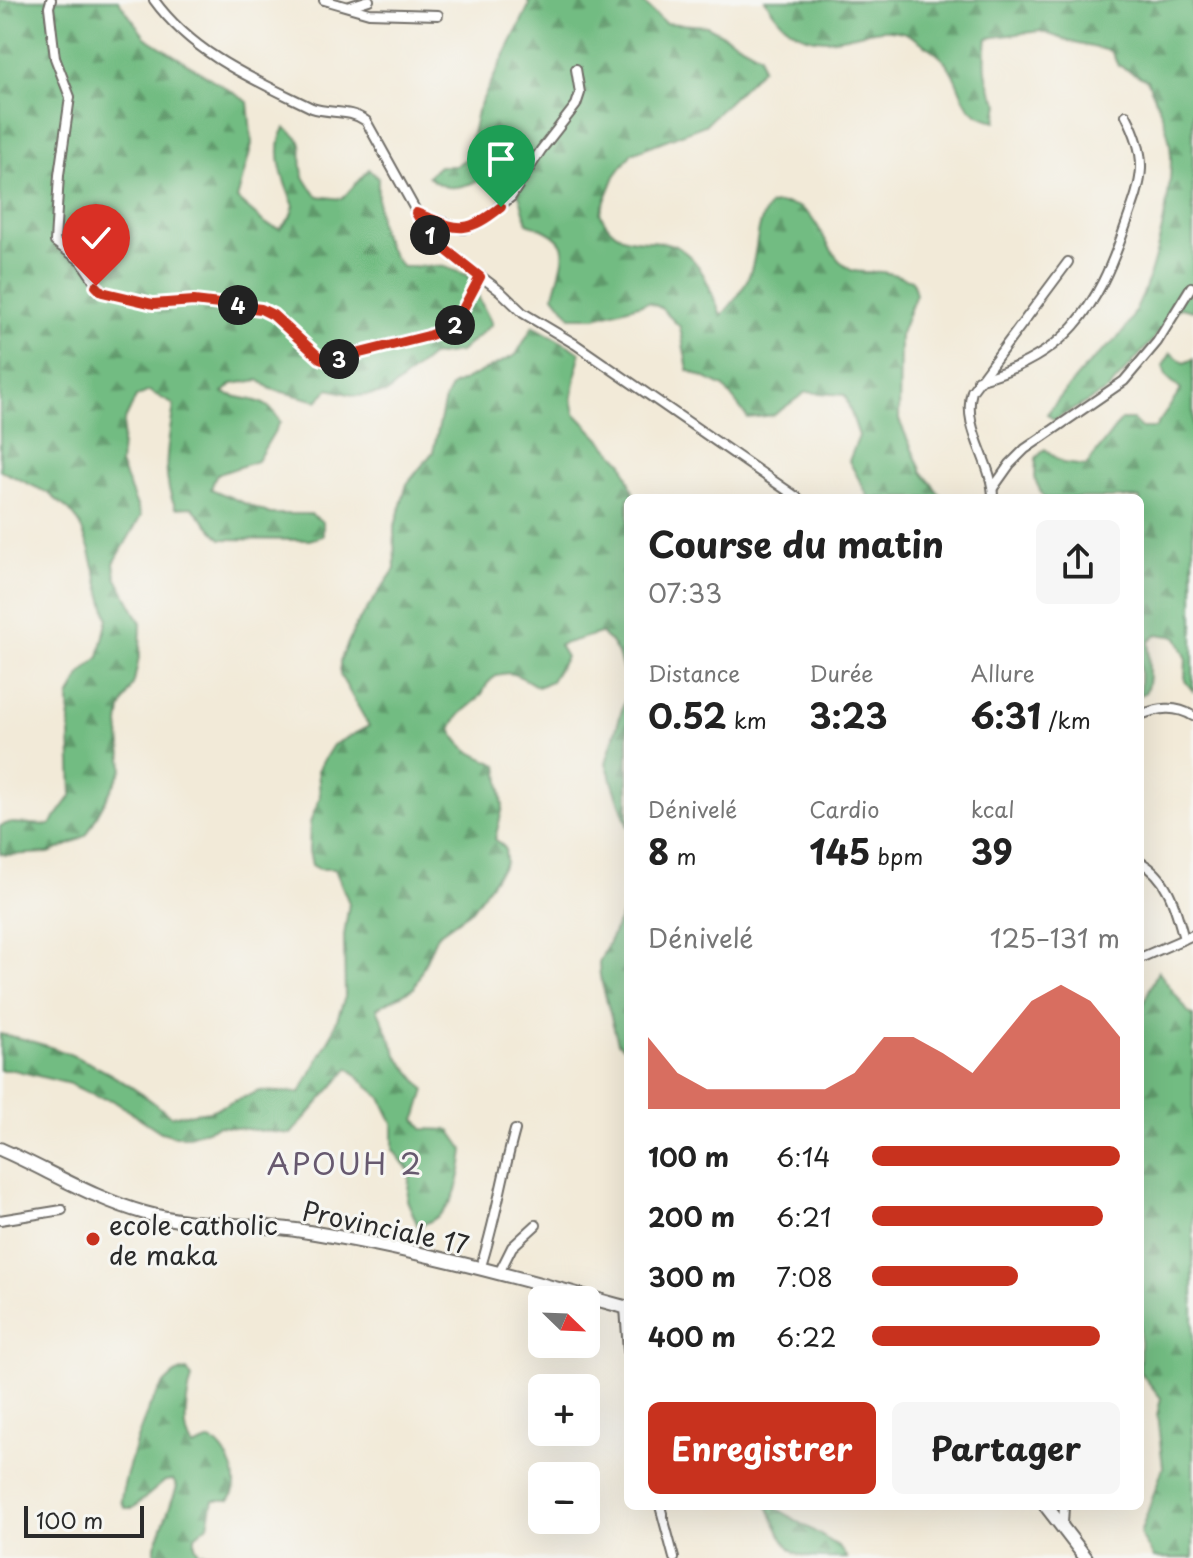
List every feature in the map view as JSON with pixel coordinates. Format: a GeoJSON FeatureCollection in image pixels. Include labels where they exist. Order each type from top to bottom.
{"type":"FeatureCollection","features":[{"type":"Feature","properties":{"kind":"main road","name":"Provinciale 17"},"geometry":{"type":"LineString","coordinates":[[0,1149],[123,1206],[165,1219],[296,1230],[499,1273],[624,1307]]}},
{"type":"Feature","properties":{"kind":"main road"},"geometry":{"type":"LineString","coordinates":[[1050,1510],[1086,1558]]}},
{"type":"Feature","properties":{"kind":"street"},"geometry":{"type":"LineString","coordinates":[[51,0],[49,7],[55,58],[70,97],[59,175],[55,242],[81,261],[102,292],[153,304],[194,301],[261,309],[273,315],[320,358],[328,361],[449,329],[457,323],[480,277]]}},
{"type":"Feature","properties":{"kind":"street"},"geometry":{"type":"LineString","coordinates":[[154,0],[179,31],[218,61],[312,108],[354,114],[366,121],[431,238],[523,313],[575,344],[792,494]]}},
{"type":"Feature","properties":{"kind":"street"},"geometry":{"type":"LineString","coordinates":[[324,0],[369,13],[438,15]]}},
{"type":"Feature","properties":{"kind":"street"},"geometry":{"type":"LineString","coordinates":[[349,6],[369,0]]}},
{"type":"Feature","properties":{"kind":"street"},"geometry":{"type":"LineString","coordinates":[[416,213],[463,229],[478,224],[501,207],[576,105],[580,93],[576,69]]}},
{"type":"Feature","properties":{"kind":"street"},"geometry":{"type":"LineString","coordinates":[[978,380],[1014,370],[1036,357],[1064,335],[1094,302],[1111,266],[1140,179],[1141,149],[1126,115]]}},
{"type":"Feature","properties":{"kind":"street"},"geometry":{"type":"LineString","coordinates":[[993,493],[969,410],[972,391],[1068,262]]}},
{"type":"Feature","properties":{"kind":"street"},"geometry":{"type":"LineString","coordinates":[[993,493],[1010,464],[1025,449],[1124,381],[1157,342],[1191,287]]}},
{"type":"Feature","properties":{"kind":"street"},"geometry":{"type":"LineString","coordinates":[[1144,714],[1172,708],[1193,716]]}},
{"type":"Feature","properties":{"kind":"street"},"geometry":{"type":"LineString","coordinates":[[1144,865],[1154,871],[1166,887],[1188,937],[1144,956]]}},
{"type":"Feature","properties":{"kind":"street"},"geometry":{"type":"LineString","coordinates":[[480,1269],[515,1130]]}},
{"type":"Feature","properties":{"kind":"street"},"geometry":{"type":"LineString","coordinates":[[0,1220],[62,1210]]}},
{"type":"Feature","properties":{"kind":"street"},"geometry":{"type":"LineString","coordinates":[[499,1273],[512,1247],[536,1225]]}},
{"type":"Feature","properties":{"kind":"street"},"geometry":{"type":"LineString","coordinates":[[661,1510],[674,1558]]}},
{"type":"Feature","properties":{"kind":"street"},"geometry":{"type":"LineString","coordinates":[[1063,1524],[1064,1510]]}},
{"type":"Feature","properties":{"kind":"green space"},"geometry":{"type":"Polygon","coordinates":[[[0,0],[118,0],[145,37],[248,102],[252,144],[237,199],[266,224],[280,229],[290,218],[294,206],[279,157],[285,128],[301,143],[303,174],[317,196],[342,199],[369,169],[378,178],[378,215],[393,256],[402,267],[442,266],[467,275],[492,324],[460,352],[431,356],[387,393],[357,396],[329,389],[317,401],[271,389],[259,380],[232,384],[223,393],[263,403],[280,422],[257,461],[216,475],[211,489],[270,514],[311,514],[323,522],[323,536],[309,540],[221,539],[192,507],[176,508],[167,470],[174,405],[149,391],[136,397],[124,422],[120,464],[141,516],[114,563],[116,577],[141,623],[140,652],[134,682],[121,709],[119,724],[123,768],[87,834],[49,853],[6,855],[0,853],[0,826],[9,823],[50,825],[72,795],[69,698],[80,675],[99,657],[108,618],[79,522],[48,493],[0,470],[0,0]]]}},
{"type":"Feature","properties":{"kind":"green space"},"geometry":{"type":"Polygon","coordinates":[[[528,0],[640,0],[665,23],[707,26],[760,55],[762,69],[705,125],[632,153],[615,176],[600,213],[617,235],[672,244],[690,256],[706,280],[721,316],[748,279],[761,221],[770,205],[787,204],[800,208],[810,216],[831,250],[851,270],[886,273],[912,280],[916,294],[900,336],[899,420],[922,472],[940,494],[867,494],[849,461],[859,436],[845,395],[806,392],[774,415],[748,418],[724,387],[688,370],[680,327],[661,308],[649,302],[596,317],[571,317],[554,295],[563,258],[560,242],[543,229],[527,223],[520,197],[503,174],[455,187],[446,187],[428,176],[439,166],[455,166],[467,158],[477,111],[529,6],[528,0]]]}},
{"type":"Feature","properties":{"kind":"green space"},"geometry":{"type":"Polygon","coordinates":[[[765,0],[1193,0],[1193,311],[1181,308],[1171,314],[1153,340],[1108,390],[1054,420],[1047,414],[1079,374],[1126,328],[1152,268],[1164,221],[1171,156],[1166,126],[1147,80],[1118,65],[1111,51],[1040,31],[987,38],[986,73],[999,104],[996,121],[975,113],[964,99],[947,64],[918,40],[902,32],[886,30],[839,39],[806,37],[785,25],[765,0]]]}},
{"type":"Feature","properties":{"kind":"green space"},"geometry":{"type":"Polygon","coordinates":[[[533,326],[580,352],[572,399],[575,413],[623,463],[634,494],[624,494],[624,674],[611,642],[600,633],[559,645],[566,657],[551,681],[538,687],[512,674],[500,674],[487,684],[451,729],[465,748],[498,765],[503,807],[495,839],[505,848],[506,862],[472,910],[437,935],[414,988],[377,1008],[398,1057],[425,1090],[416,1119],[423,1129],[450,1130],[464,1150],[457,1186],[448,1206],[440,1215],[418,1226],[407,1200],[410,1172],[393,1150],[393,1123],[381,1098],[349,1068],[291,1134],[219,1126],[189,1136],[161,1132],[112,1100],[97,1097],[70,1084],[14,1070],[0,1070],[0,1034],[48,1046],[91,1064],[132,1087],[171,1116],[210,1111],[259,1091],[300,1093],[331,1036],[345,997],[344,936],[349,903],[335,869],[319,869],[312,865],[309,851],[310,823],[320,797],[318,769],[333,745],[369,726],[340,675],[340,661],[356,625],[395,569],[394,529],[407,484],[433,452],[445,399],[452,386],[516,355],[533,326]]]}},
{"type":"Feature","properties":{"kind":"green space"},"geometry":{"type":"Polygon","coordinates":[[[1171,353],[1184,363],[1193,359],[1193,691],[1185,681],[1186,657],[1177,637],[1157,634],[1149,642],[1148,682],[1144,693],[1144,494],[1042,494],[1035,480],[1036,458],[1045,449],[1063,463],[1086,466],[1121,420],[1133,420],[1141,428],[1155,428],[1181,390],[1166,376],[1163,366],[1171,353]]]}},
{"type":"Feature","properties":{"kind":"green space"},"geometry":{"type":"Polygon","coordinates":[[[624,703],[624,815],[606,763],[624,703]]]}},
{"type":"Feature","properties":{"kind":"green space"},"geometry":{"type":"Polygon","coordinates":[[[624,910],[624,1047],[618,1043],[599,963],[624,910]]]}},
{"type":"Feature","properties":{"kind":"green space"},"geometry":{"type":"Polygon","coordinates":[[[1158,971],[1193,1015],[1193,1558],[1154,1558],[1140,1534],[1163,1467],[1157,1415],[1161,1398],[1144,1377],[1144,1001],[1158,971]]]}},
{"type":"Feature","properties":{"kind":"green space"},"geometry":{"type":"Polygon","coordinates":[[[187,1370],[192,1378],[186,1413],[189,1440],[193,1447],[210,1440],[217,1445],[232,1467],[235,1484],[229,1500],[213,1500],[208,1525],[195,1536],[199,1552],[217,1554],[216,1558],[155,1558],[155,1546],[177,1487],[173,1480],[165,1481],[133,1508],[125,1508],[121,1501],[122,1493],[136,1441],[152,1402],[174,1375],[187,1370]]]}},
{"type":"Feature","properties":{"kind":"green space"},"geometry":{"type":"Polygon","coordinates":[[[770,1510],[780,1510],[838,1546],[847,1558],[802,1555],[794,1552],[781,1536],[770,1510]]]}},
{"type":"Feature","properties":{"kind":"place","name":"ecole catholic de maka"},"geometry":{"type":"Point","coordinates":[93,1239]}},
{"type":"Feature","properties":{"kind":"district","name":"APOUH 2"},"geometry":{"type":"Point","coordinates":[345,1162]}},
{"type":"Feature","properties":{"kind":"route"},"geometry":{"type":"LineString","coordinates":[[96,286],[102,292],[153,304],[194,301],[252,306],[273,315],[320,358],[328,361],[428,336],[454,326],[480,277],[431,238],[416,213],[463,229],[478,224],[501,207]]}}]}
